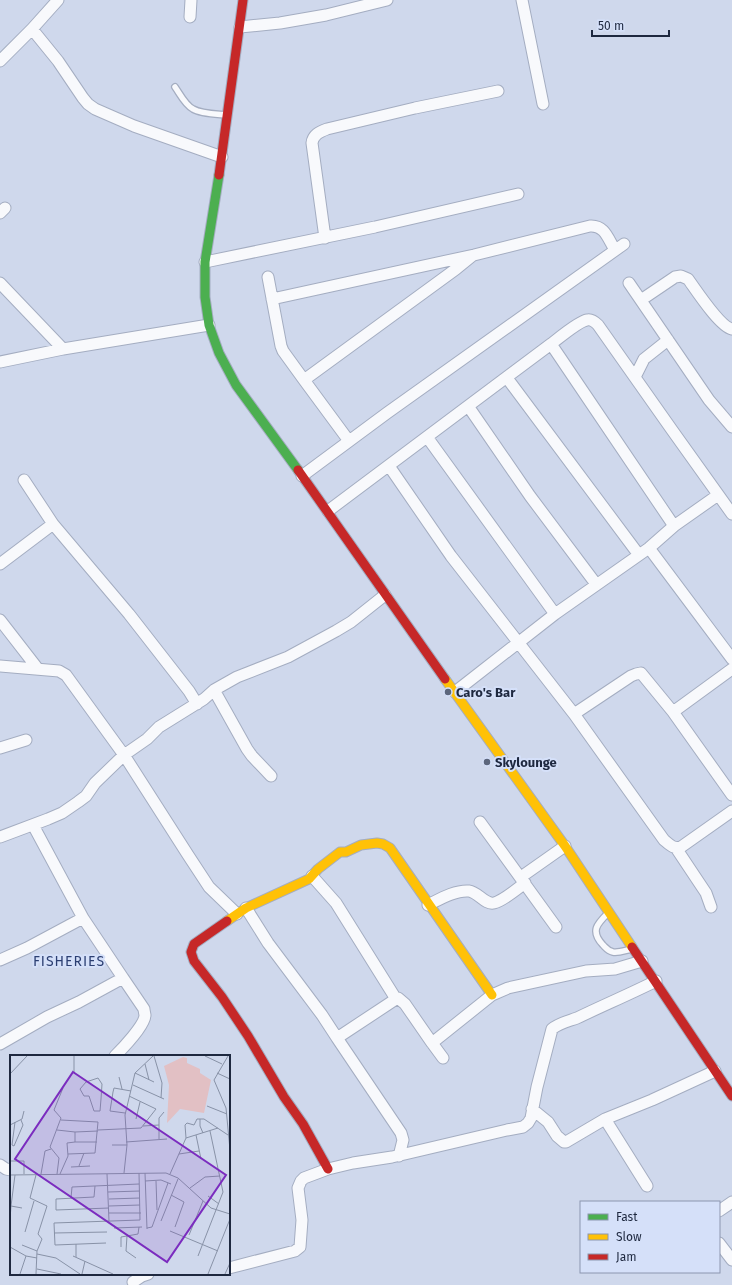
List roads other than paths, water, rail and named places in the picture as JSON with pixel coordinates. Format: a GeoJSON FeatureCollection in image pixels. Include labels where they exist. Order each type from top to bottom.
{"type":"FeatureCollection","features":[{"type":"Feature","properties":{"kind":"main road"},"geometry":{"type":"LineString","coordinates":[[243,0],[222,157],[205,262],[204,297],[209,325],[219,353],[236,385],[328,511],[384,595],[565,846],[732,1096]]}},
{"type":"Feature","properties":{"kind":"main road"},"geometry":{"type":"LineString","coordinates":[[328,1169],[303,1124],[244,1030],[222,997],[194,961],[191,955],[191,950],[194,944],[241,911],[294,885],[309,880],[318,869],[340,852],[346,852],[361,846],[377,843],[383,844],[390,848],[428,905],[492,995]]}},
{"type":"Feature","properties":{"kind":"street"},"geometry":{"type":"LineString","coordinates":[[0,61],[58,0]]}},
{"type":"Feature","properties":{"kind":"street"},"geometry":{"type":"LineString","coordinates":[[190,17],[191,0]]}},
{"type":"Feature","properties":{"kind":"street"},"geometry":{"type":"LineString","coordinates":[[240,27],[280,23],[326,15],[387,0]]}},
{"type":"Feature","properties":{"kind":"street"},"geometry":{"type":"LineString","coordinates":[[522,0],[543,104]]}},
{"type":"Feature","properties":{"kind":"street"},"geometry":{"type":"LineString","coordinates":[[32,29],[58,61],[83,98],[95,109],[134,126],[222,157]]}},
{"type":"Feature","properties":{"kind":"street"},"geometry":{"type":"LineString","coordinates":[[325,238],[312,143],[314,136],[327,129],[498,90]]}},
{"type":"Feature","properties":{"kind":"street"},"geometry":{"type":"LineString","coordinates":[[205,262],[325,238],[518,194]]}},
{"type":"Feature","properties":{"kind":"street"},"geometry":{"type":"LineString","coordinates":[[272,299],[474,255],[594,226],[598,226],[603,230],[620,247],[302,476]]}},
{"type":"Feature","properties":{"kind":"street"},"geometry":{"type":"LineString","coordinates":[[304,380],[474,255]]}},
{"type":"Feature","properties":{"kind":"street"},"geometry":{"type":"LineString","coordinates":[[641,300],[675,277],[681,276],[688,279],[721,322],[729,329],[732,329]]}},
{"type":"Feature","properties":{"kind":"street"},"geometry":{"type":"LineString","coordinates":[[268,277],[281,346],[349,441]]}},
{"type":"Feature","properties":{"kind":"street"},"geometry":{"type":"LineString","coordinates":[[0,283],[64,349]]}},
{"type":"Feature","properties":{"kind":"street"},"geometry":{"type":"LineString","coordinates":[[629,283],[709,400],[732,427]]}},
{"type":"Feature","properties":{"kind":"street"},"geometry":{"type":"LineString","coordinates":[[328,511],[581,322],[592,320],[598,325],[732,514]]}},
{"type":"Feature","properties":{"kind":"street"},"geometry":{"type":"LineString","coordinates":[[0,362],[64,349],[209,325]]}},
{"type":"Feature","properties":{"kind":"street"},"geometry":{"type":"LineString","coordinates":[[634,377],[644,359],[668,340]]}},
{"type":"Feature","properties":{"kind":"street"},"geometry":{"type":"LineString","coordinates":[[551,344],[674,526]]}},
{"type":"Feature","properties":{"kind":"street"},"geometry":{"type":"LineString","coordinates":[[507,378],[639,555]]}},
{"type":"Feature","properties":{"kind":"street"},"geometry":{"type":"LineString","coordinates":[[468,406],[530,496],[596,584]]}},
{"type":"Feature","properties":{"kind":"street"},"geometry":{"type":"LineString","coordinates":[[427,437],[555,614]]}},
{"type":"Feature","properties":{"kind":"street"},"geometry":{"type":"LineString","coordinates":[[389,466],[451,556],[574,714],[664,840],[670,846],[676,848],[681,847],[732,811]]}},
{"type":"Feature","properties":{"kind":"street"},"geometry":{"type":"LineString","coordinates":[[24,480],[53,524],[129,614],[189,691],[196,704]]}},
{"type":"Feature","properties":{"kind":"street"},"geometry":{"type":"LineString","coordinates":[[455,692],[555,614],[649,548],[674,526],[718,495]]}},
{"type":"Feature","properties":{"kind":"street"},"geometry":{"type":"LineString","coordinates":[[0,564],[53,524]]}},
{"type":"Feature","properties":{"kind":"street"},"geometry":{"type":"LineString","coordinates":[[649,548],[732,659]]}},
{"type":"Feature","properties":{"kind":"street"},"geometry":{"type":"LineString","coordinates":[[0,837],[62,813],[86,796],[95,783],[124,755],[147,739],[159,727],[196,704],[214,690],[237,677],[288,657],[336,631],[351,622],[384,595]]}},
{"type":"Feature","properties":{"kind":"street"},"geometry":{"type":"LineString","coordinates":[[0,620],[38,669]]}},
{"type":"Feature","properties":{"kind":"street"},"geometry":{"type":"LineString","coordinates":[[0,666],[59,671],[66,675],[124,755],[209,887],[241,911],[268,943],[322,1015],[401,1133],[403,1140],[399,1156]]}},
{"type":"Feature","properties":{"kind":"street"},"geometry":{"type":"LineString","coordinates":[[673,712],[732,669]]}},
{"type":"Feature","properties":{"kind":"street"},"geometry":{"type":"LineString","coordinates":[[574,714],[631,676],[641,673],[673,712],[732,795]]}},
{"type":"Feature","properties":{"kind":"street"},"geometry":{"type":"LineString","coordinates":[[214,690],[247,749],[271,776]]}},
{"type":"Feature","properties":{"kind":"street"},"geometry":{"type":"LineString","coordinates":[[0,748],[26,740]]}},
{"type":"Feature","properties":{"kind":"street"},"geometry":{"type":"LineString","coordinates":[[480,822],[556,927]]}},
{"type":"Feature","properties":{"kind":"street"},"geometry":{"type":"LineString","coordinates":[[33,825],[83,918],[144,1009],[146,1015],[144,1020],[128,1043],[116,1055]]}},
{"type":"Feature","properties":{"kind":"street"},"geometry":{"type":"LineString","coordinates":[[428,905],[445,896],[471,891],[493,904],[499,901],[565,846]]}},
{"type":"Feature","properties":{"kind":"street"},"geometry":{"type":"LineString","coordinates":[[676,848],[706,893],[711,907]]}},
{"type":"Feature","properties":{"kind":"street"},"geometry":{"type":"LineString","coordinates":[[312,876],[336,903],[396,999],[400,999],[404,1004],[443,1058]]}},
{"type":"Feature","properties":{"kind":"street"},"geometry":{"type":"LineString","coordinates":[[0,960],[83,918]]}},
{"type":"Feature","properties":{"kind":"street"},"geometry":{"type":"LineString","coordinates":[[432,1043],[492,995],[508,988],[586,971],[615,969],[642,961]]}},
{"type":"Feature","properties":{"kind":"street"},"geometry":{"type":"LineString","coordinates":[[0,1044],[123,978]]}},
{"type":"Feature","properties":{"kind":"street"},"geometry":{"type":"LineString","coordinates":[[230,1268],[295,1251],[300,1247],[302,1220],[298,1188],[299,1184],[304,1178],[328,1169],[352,1163],[399,1156],[524,1127],[528,1123],[552,1029],[555,1026],[635,992],[656,981]]}},
{"type":"Feature","properties":{"kind":"street"},"geometry":{"type":"LineString","coordinates":[[337,1038],[396,999]]}},
{"type":"Feature","properties":{"kind":"street"},"geometry":{"type":"LineString","coordinates":[[532,1109],[548,1122],[556,1136],[564,1142],[605,1119],[652,1100],[715,1071]]}},
{"type":"Feature","properties":{"kind":"street"},"geometry":{"type":"LineString","coordinates":[[605,1119],[647,1186]]}},
{"type":"Feature","properties":{"kind":"street"},"geometry":{"type":"LineString","coordinates":[[0,1165],[10,1170]]}},
{"type":"Feature","properties":{"kind":"street"},"geometry":{"type":"LineString","coordinates":[[720,1210],[732,1202]]}},
{"type":"Feature","properties":{"kind":"street"},"geometry":{"type":"LineString","coordinates":[[720,1244],[732,1260]]}},
{"type":"Feature","properties":{"kind":"street"},"geometry":{"type":"LineString","coordinates":[[133,1282],[145,1275]]}},
{"type":"Feature","properties":{"kind":"lane"},"geometry":{"type":"LineString","coordinates":[[175,86],[184,101],[192,109],[209,113],[227,114]]}},
{"type":"Feature","properties":{"kind":"lane"},"geometry":{"type":"LineString","coordinates":[[610,912],[600,921],[597,926],[595,933],[598,940],[607,950],[612,952],[635,949]]}},
{"type":"Feature","properties":{"kind":"place","name":"Caro's Bar"},"geometry":{"type":"Point","coordinates":[448,692]}},
{"type":"Feature","properties":{"kind":"place","name":"Skylounge"},"geometry":{"type":"Point","coordinates":[487,762]}},
{"type":"Feature","properties":{"kind":"district","name":"FISHERIES"},"geometry":{"type":"Point","coordinates":[69,961]}}]}
